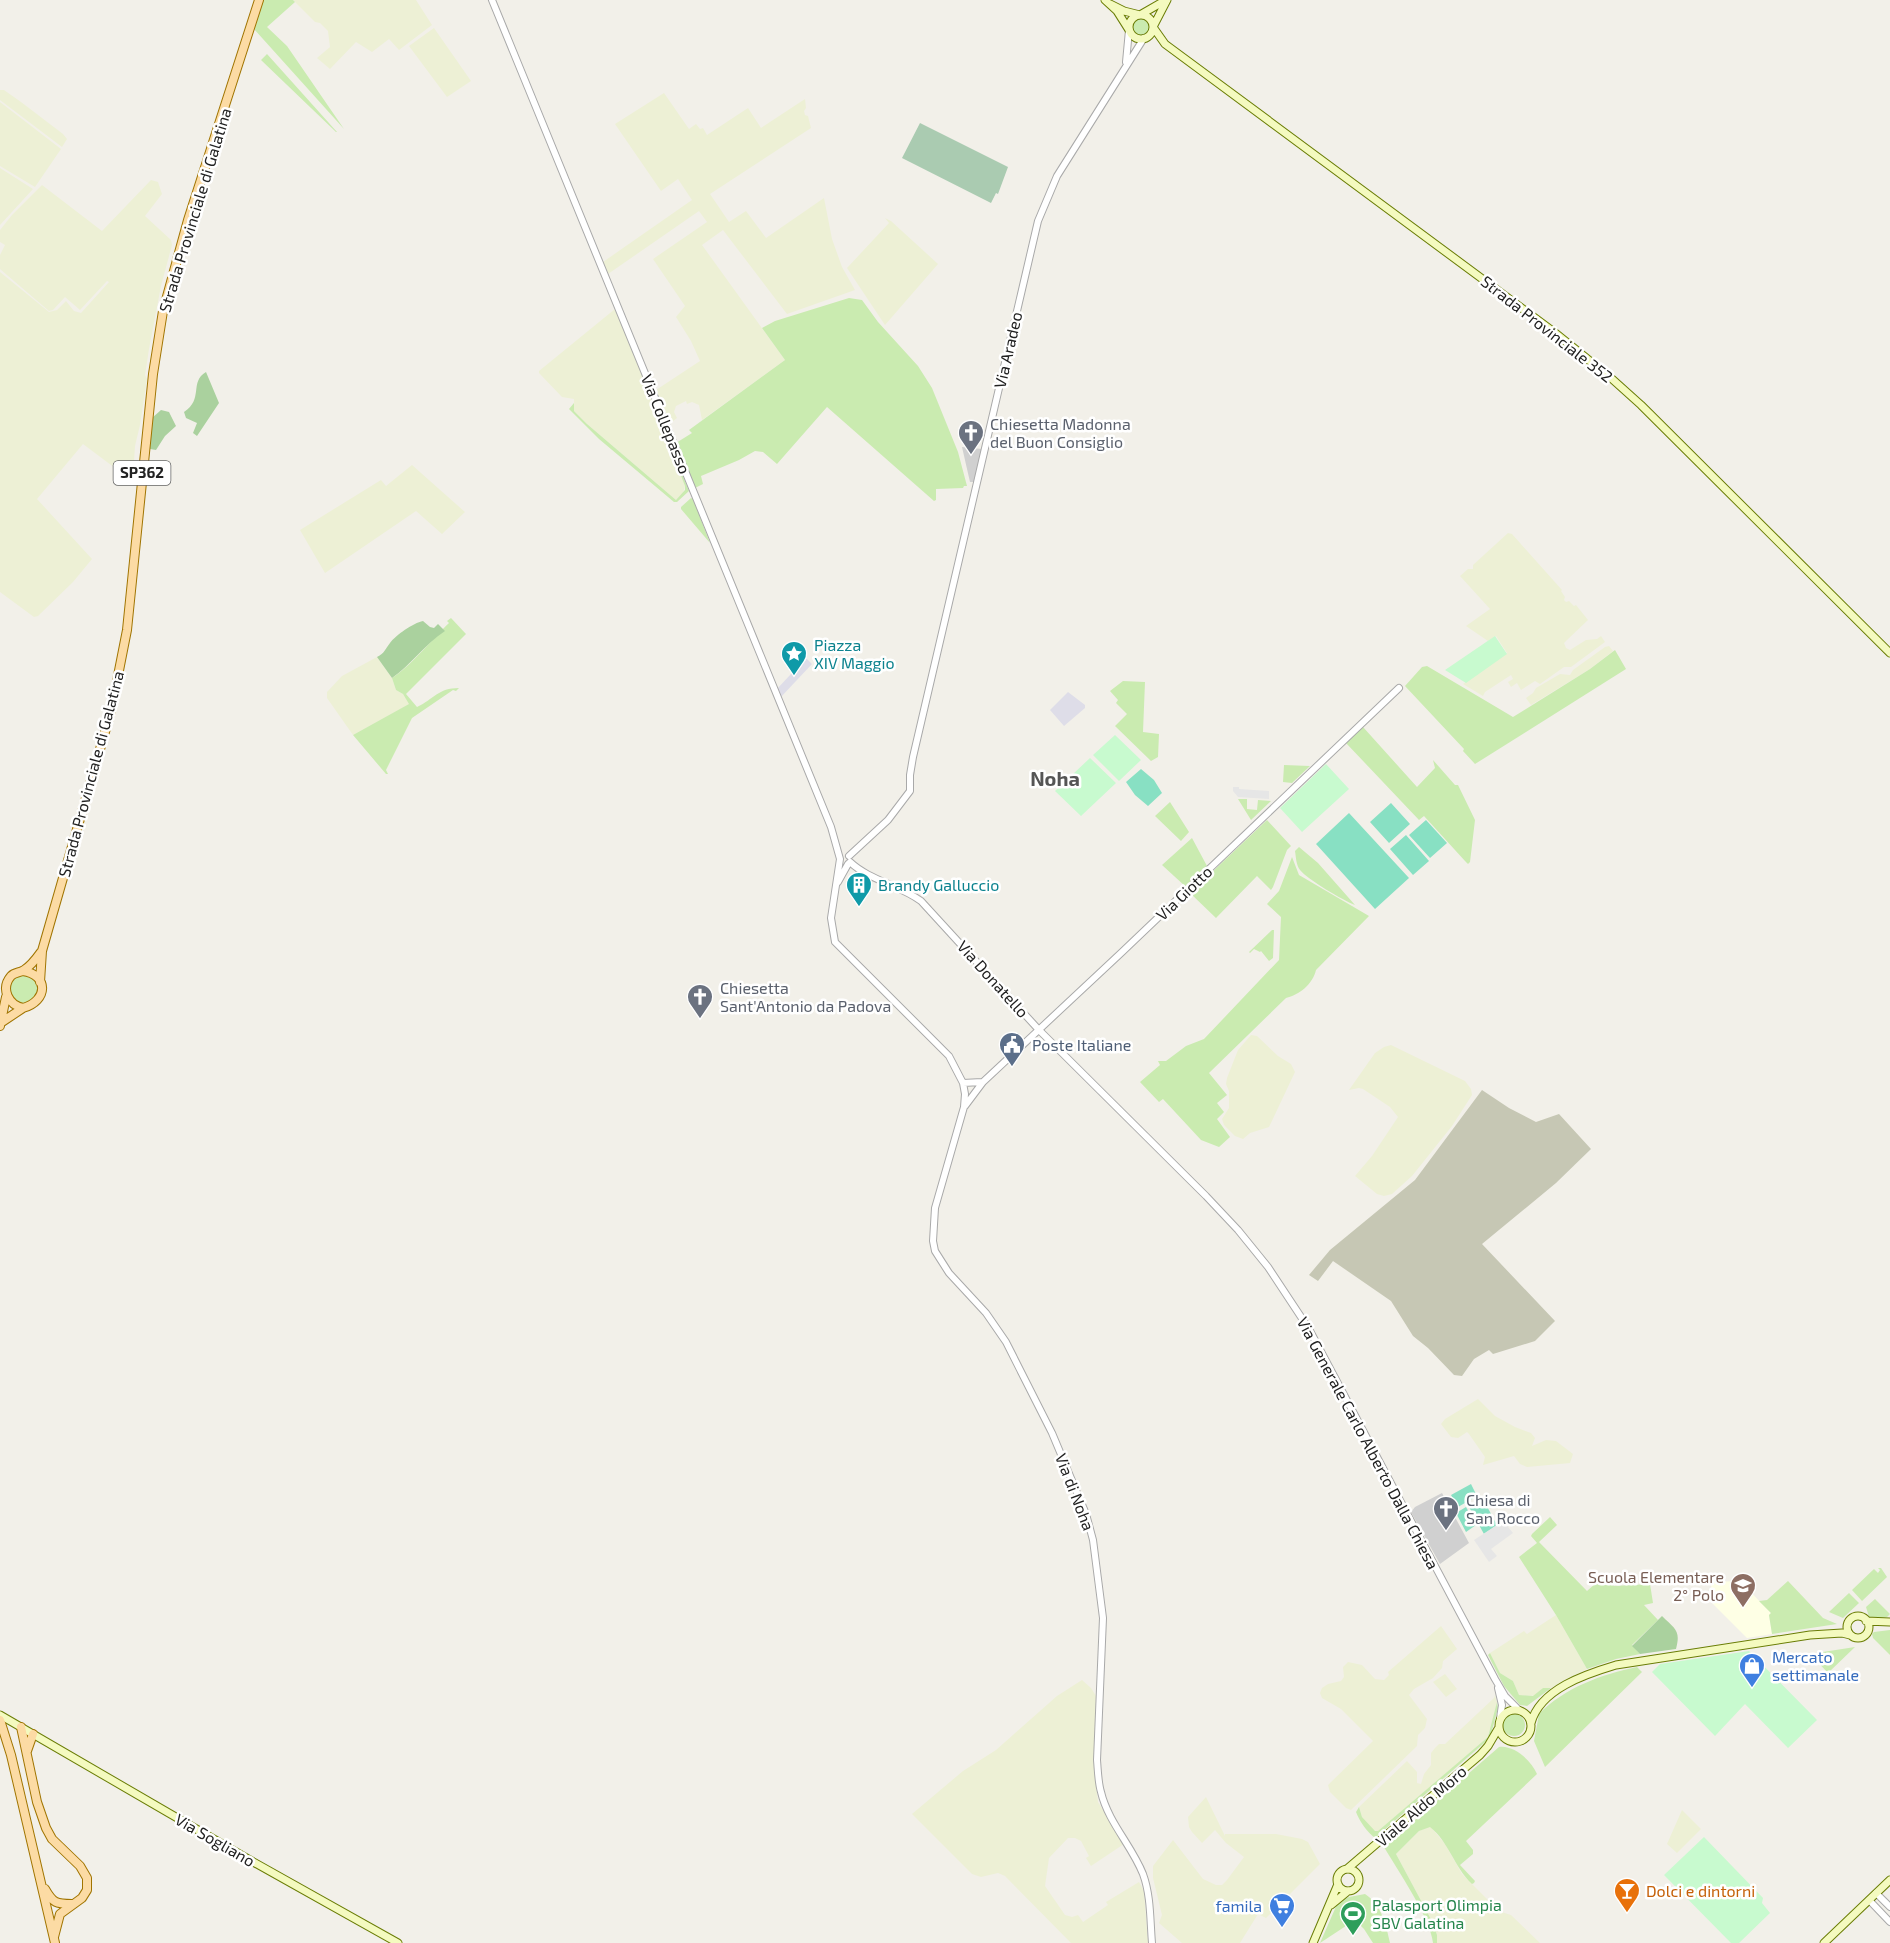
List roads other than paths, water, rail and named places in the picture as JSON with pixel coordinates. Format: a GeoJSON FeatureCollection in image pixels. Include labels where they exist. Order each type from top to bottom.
{"type":"FeatureCollection","features":[{"type":"Feature","properties":{"kind":"main road","name":"Strada Provinciale di Galatina"},"geometry":{"type":"LineString","coordinates":[[1,1024],[23,1008],[37,1003],[43,990],[40,982],[42,951],[111,711],[120,671],[127,630],[153,374],[163,311],[188,220],[260,0]]}},
{"type":"Feature","properties":{"kind":"main road"},"geometry":{"type":"LineString","coordinates":[[1129,30],[1131,20],[1167,0]]}},
{"type":"Feature","properties":{"kind":"main road"},"geometry":{"type":"LineString","coordinates":[[1107,2],[1120,15],[1134,37],[1144,38],[1151,32],[1167,0]]}},
{"type":"Feature","properties":{"kind":"main road"},"geometry":{"type":"LineString","coordinates":[[1107,2],[1149,18],[1153,27]]}},
{"type":"Feature","properties":{"kind":"main road","name":"Strada Provinciale 352"},"geometry":{"type":"LineString","coordinates":[[1153,27],[1168,47]]}},
{"type":"Feature","properties":{"kind":"main road","name":"Strada Provinciale 352"},"geometry":{"type":"LineString","coordinates":[[1144,38],[1158,41],[1168,47],[1554,332],[1611,378],[1890,653]]}},
{"type":"Feature","properties":{"kind":"main road","name":"Strada Provinciale di Galatina"},"geometry":{"type":"LineString","coordinates":[[1,1024],[6,997],[5,982],[34,962],[42,951]]}},
{"type":"Feature","properties":{"kind":"main road"},"geometry":{"type":"LineString","coordinates":[[23,971],[36,976],[40,982]]}},
{"type":"Feature","properties":{"kind":"main road"},"geometry":{"type":"LineString","coordinates":[[6,997],[10,1003],[23,1008]]}},
{"type":"Feature","properties":{"kind":"main road","name":"Viale Aldo Moro"},"geometry":{"type":"LineString","coordinates":[[1810,1635],[1847,1624],[1854,1617],[1890,1624]]}},
{"type":"Feature","properties":{"kind":"main road"},"geometry":{"type":"LineString","coordinates":[[1866,1621],[1868,1630]]}},
{"type":"Feature","properties":{"kind":"main road"},"geometry":{"type":"LineString","coordinates":[[1847,1624],[1847,1631],[1850,1635]]}},
{"type":"Feature","properties":{"kind":"main road","name":"Viale Aldo Moro"},"geometry":{"type":"LineString","coordinates":[[1313,1943],[1338,1884],[1338,1875],[1363,1857],[1480,1755],[1498,1729],[1500,1718],[1510,1710],[1521,1711],[1581,1678],[1622,1663],[1810,1635],[1838,1633],[1861,1638],[1868,1630],[1890,1624]]}},
{"type":"Feature","properties":{"kind":"main road","name":"Viale Aldo Moro"},"geometry":{"type":"LineString","coordinates":[[1480,1755],[1498,1743],[1525,1739],[1530,1731],[1535,1711],[1549,1697]]}},
{"type":"Feature","properties":{"kind":"main road"},"geometry":{"type":"LineString","coordinates":[[1521,1711],[1531,1723]]}},
{"type":"Feature","properties":{"kind":"main road"},"geometry":{"type":"LineString","coordinates":[[0,1715],[33,1734],[27,1750]]}},
{"type":"Feature","properties":{"kind":"main road"},"geometry":{"type":"LineString","coordinates":[[2,1724],[54,1940]]}},
{"type":"Feature","properties":{"kind":"main road"},"geometry":{"type":"LineString","coordinates":[[21,1727],[37,1802],[46,1828],[52,1839],[80,1866],[87,1878],[87,1890],[82,1898],[60,1914],[54,1940]]}},
{"type":"Feature","properties":{"kind":"main road"},"geometry":{"type":"LineString","coordinates":[[1498,1729],[1508,1741]]}},
{"type":"Feature","properties":{"kind":"main road","name":"Via Sogliano"},"geometry":{"type":"LineString","coordinates":[[33,1734],[398,1943]]}},
{"type":"Feature","properties":{"kind":"main road","name":"Viale Aldo Moro"},"geometry":{"type":"LineString","coordinates":[[1329,1906],[1339,1896],[1354,1890],[1359,1884],[1357,1873],[1363,1857]]}},
{"type":"Feature","properties":{"kind":"main road"},"geometry":{"type":"LineString","coordinates":[[1347,1869],[1357,1873]]}},
{"type":"Feature","properties":{"kind":"main road"},"geometry":{"type":"LineString","coordinates":[[1824,1943],[1890,1880]]}},
{"type":"Feature","properties":{"kind":"main road"},"geometry":{"type":"LineString","coordinates":[[41,1881],[51,1899],[58,1904],[72,1904]]}},
{"type":"Feature","properties":{"kind":"main road"},"geometry":{"type":"LineString","coordinates":[[1338,1884],[1342,1889],[1348,1891]]}},
{"type":"Feature","properties":{"kind":"street","name":"Via Collepasso"},"geometry":{"type":"LineString","coordinates":[[492,0],[838,848],[846,859],[836,885],[831,918],[835,942],[949,1056],[963,1083]]}},
{"type":"Feature","properties":{"kind":"street","name":"Via Aradeo"},"geometry":{"type":"LineString","coordinates":[[1124,68],[1128,54],[1129,30]]}},
{"type":"Feature","properties":{"kind":"street","name":"Via Aradeo"},"geometry":{"type":"LineString","coordinates":[[846,859],[888,820],[910,791],[913,757],[1038,221],[1057,176],[1144,38]]}},
{"type":"Feature","properties":{"kind":"street","name":"Via Giotto"},"geometry":{"type":"LineString","coordinates":[[964,1107],[983,1082],[1399,688]]}},
{"type":"Feature","properties":{"kind":"street","name":"Via Donatello"},"geometry":{"type":"LineString","coordinates":[[846,859],[858,869],[900,888],[921,901],[1039,1030],[1226,1216]]}},
{"type":"Feature","properties":{"kind":"street"},"geometry":{"type":"LineString","coordinates":[[964,1107],[963,1083],[983,1082]]}},
{"type":"Feature","properties":{"kind":"street","name":"Via di Noha"},"geometry":{"type":"LineString","coordinates":[[964,1107],[935,1208],[933,1241],[935,1251],[949,1273],[986,1313],[1006,1342],[1052,1433],[1086,1514],[1094,1551],[1103,1618],[1097,1760],[1100,1785],[1107,1810],[1144,1877],[1152,1943]]}},
{"type":"Feature","properties":{"kind":"street","name":"Via Generale Carlo Alberto Dalla Chiesa"},"geometry":{"type":"LineString","coordinates":[[1226,1216],[1268,1268],[1309,1329],[1495,1679]]}},
{"type":"Feature","properties":{"kind":"street"},"geometry":{"type":"LineString","coordinates":[[1495,1679],[1505,1696],[1521,1711]]}},
{"type":"Feature","properties":{"kind":"street"},"geometry":{"type":"LineString","coordinates":[[1495,1679],[1502,1705],[1500,1718]]}},
{"type":"Feature","properties":{"kind":"street"},"geometry":{"type":"LineString","coordinates":[[1876,1893],[1890,1907]]}},
{"type":"Feature","properties":{"kind":"street"},"geometry":{"type":"LineString","coordinates":[[1869,1900],[1890,1922]]}},
{"type":"Feature","properties":{"kind":"place","name":"Chiesetta Madonna del Buon Consiglio"},"geometry":{"type":"Point","coordinates":[971,456]}},
{"type":"Feature","properties":{"kind":"place","name":"Piazza XIV Maggio"},"geometry":{"type":"Point","coordinates":[794,677]}},
{"type":"Feature","properties":{"kind":"place","name":"Brandy Galluccio"},"geometry":{"type":"Point","coordinates":[859,908]}},
{"type":"Feature","properties":{"kind":"place","name":"Chiesetta Sant'Antonio da Padova"},"geometry":{"type":"Point","coordinates":[700,1020]}},
{"type":"Feature","properties":{"kind":"place","name":"Poste Italiane"},"geometry":{"type":"Point","coordinates":[1012,1068]}},
{"type":"Feature","properties":{"kind":"place","name":"Chiesa di San Rocco"},"geometry":{"type":"Point","coordinates":[1446,1532]}},
{"type":"Feature","properties":{"kind":"place","name":"Scuola Elementare 2° Polo"},"geometry":{"type":"Point","coordinates":[1743,1609]}},
{"type":"Feature","properties":{"kind":"place","name":"Mercato settimanale"},"geometry":{"type":"Point","coordinates":[1752,1689]}},
{"type":"Feature","properties":{"kind":"place","name":"Dolci e dintorni"},"geometry":{"type":"Point","coordinates":[1627,1914]}},
{"type":"Feature","properties":{"kind":"place","name":"famila"},"geometry":{"type":"Point","coordinates":[1282,1929]}},
{"type":"Feature","properties":{"kind":"place","name":"Palasport Olimpia SBV Galatina"},"geometry":{"type":"Point","coordinates":[1353,1937]}},
{"type":"Feature","properties":{"kind":"district","name":"Noha"},"geometry":{"type":"Point","coordinates":[1055,779]}}]}
